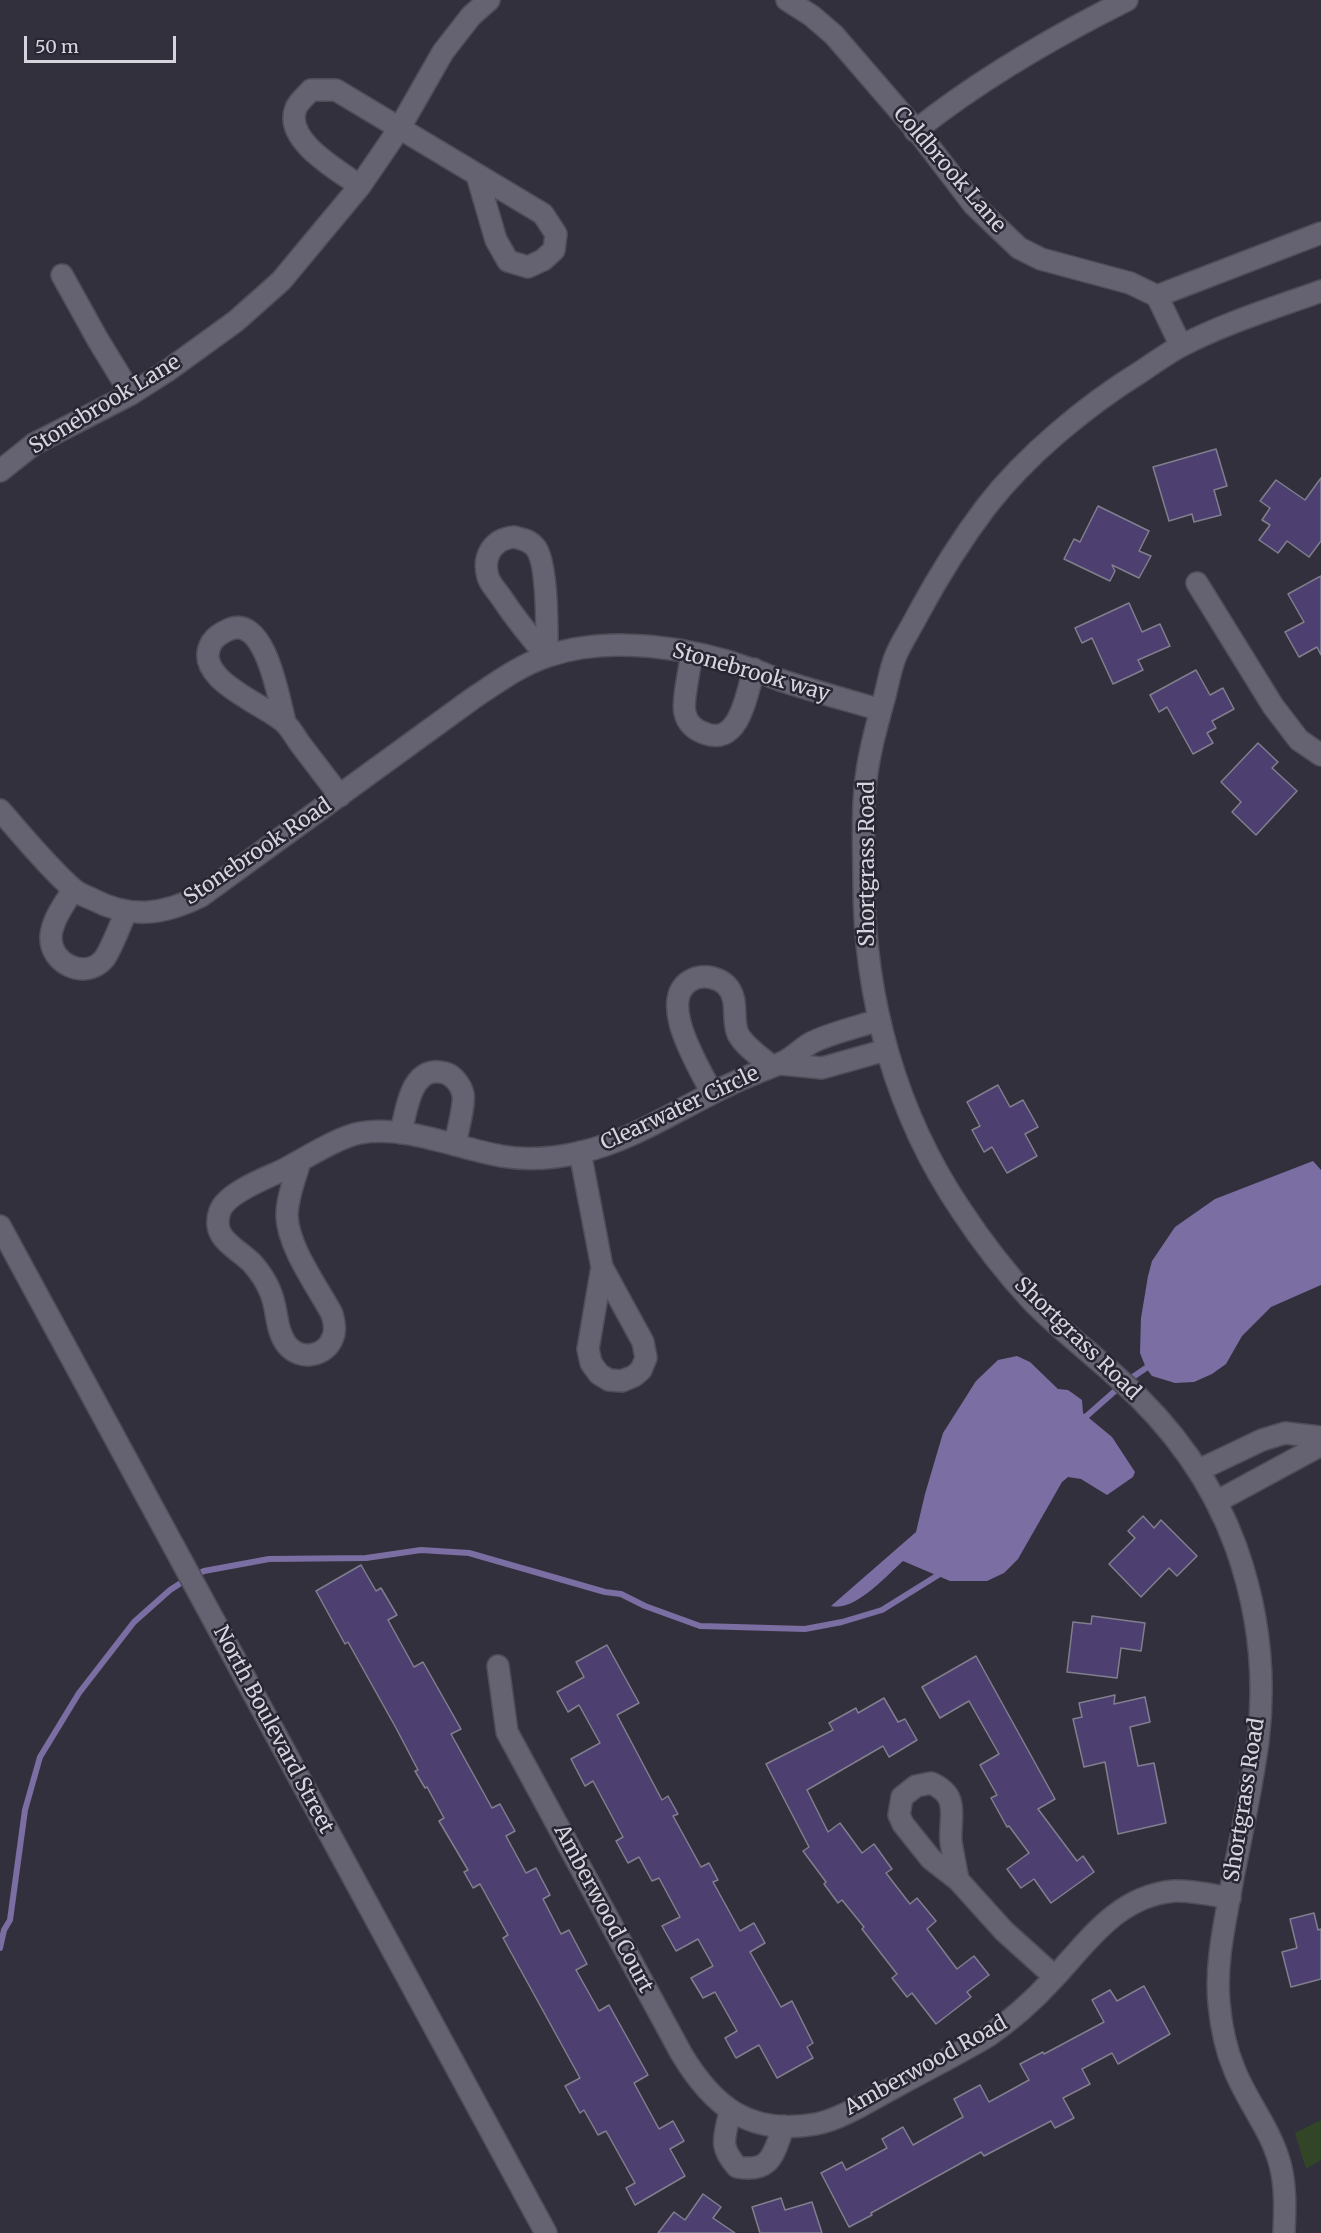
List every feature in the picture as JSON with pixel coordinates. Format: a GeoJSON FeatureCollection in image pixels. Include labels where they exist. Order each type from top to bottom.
{"type":"FeatureCollection","features":[{"type":"Feature","properties":{"kind":"street","name":"Stonebrook Lane"},"geometry":{"type":"LineString","coordinates":[[0,471],[34,444],[131,394],[236,321],[281,281],[360,186],[399,129],[443,52],[471,16],[489,0]]}},
{"type":"Feature","properties":{"kind":"street","name":"Coldbrook Lane"},"geometry":{"type":"LineString","coordinates":[[787,0],[812,16],[834,36],[974,205],[1019,248],[1041,259],[1130,283],[1157,296]]}},
{"type":"Feature","properties":{"kind":"street"},"geometry":{"type":"LineString","coordinates":[[915,131],[957,97],[1079,25],[1127,0]]}},
{"type":"Feature","properties":{"kind":"street"},"geometry":{"type":"LineString","coordinates":[[360,186],[308,148],[293,122],[296,106],[311,90],[336,90],[477,175]]}},
{"type":"Feature","properties":{"kind":"street"},"geometry":{"type":"LineString","coordinates":[[1181,346],[1157,296],[1321,233]]}},
{"type":"Feature","properties":{"kind":"street"},"geometry":{"type":"LineString","coordinates":[[62,274],[131,394]]}},
{"type":"Feature","properties":{"kind":"street","name":"Shortgrass Road"},"geometry":{"type":"LineString","coordinates":[[1284,2233],[1285,2198],[1280,2166],[1270,2135],[1234,2069],[1223,2031],[1218,1998],[1219,1960],[1258,1741],[1261,1692],[1258,1638],[1250,1596],[1236,1548],[1216,1502],[1199,1470],[1175,1437],[1151,1410],[1033,1301],[991,1252],[958,1206],[928,1154],[904,1100],[886,1050],[870,973],[864,916],[865,787],[881,710],[895,658],[936,581],[988,504],[1040,448],[1100,398],[1181,346],[1260,313],[1321,291]]}},
{"type":"Feature","properties":{"kind":"street"},"geometry":{"type":"LineString","coordinates":[[514,537],[527,540],[537,548],[543,566],[547,656],[521,628],[488,578],[486,562],[489,551],[495,543],[504,538],[514,537]]}},
{"type":"Feature","properties":{"kind":"street"},"geometry":{"type":"LineString","coordinates":[[1197,584],[1273,706],[1299,740],[1321,755]]}},
{"type":"Feature","properties":{"kind":"street","name":"Stonebrook way"},"geometry":{"type":"LineString","coordinates":[[340,796],[511,673],[547,656],[579,648],[621,644],[692,653],[754,669],[778,680],[881,710]]}},
{"type":"Feature","properties":{"kind":"street"},"geometry":{"type":"LineString","coordinates":[[692,653],[685,712],[689,723],[706,734],[725,733],[738,722],[754,669]]}},
{"type":"Feature","properties":{"kind":"street"},"geometry":{"type":"LineString","coordinates":[[285,722],[340,796]]}},
{"type":"Feature","properties":{"kind":"street","name":"Stonebrook Road"},"geometry":{"type":"LineString","coordinates":[[0,810],[73,890],[99,903],[126,912],[163,911],[181,906],[201,896],[340,796]]}},
{"type":"Feature","properties":{"kind":"street"},"geometry":{"type":"LineString","coordinates":[[73,890],[54,924],[51,935],[55,955],[72,968],[82,969],[93,966],[103,959],[126,912]]}},
{"type":"Feature","properties":{"kind":"street"},"geometry":{"type":"LineString","coordinates":[[712,1093],[691,1052],[677,1015],[676,1003],[681,990],[687,983],[697,978],[708,977],[726,985],[733,994],[738,1035],[746,1044],[776,1065]]}},
{"type":"Feature","properties":{"kind":"street","name":"Clearwater Circle"},"geometry":{"type":"LineString","coordinates":[[300,1161],[289,1198],[287,1216],[290,1233],[332,1314],[334,1324],[334,1335],[329,1345],[318,1353],[309,1355],[298,1354],[288,1346],[280,1333],[278,1313],[270,1291],[251,1262],[230,1246],[220,1234],[218,1223],[220,1210],[227,1199],[300,1161],[357,1133],[378,1131],[400,1133],[503,1156],[539,1159],[580,1152],[634,1133],[712,1093],[776,1065],[812,1042],[879,1020]]}},
{"type":"Feature","properties":{"kind":"street","name":"Clearwater Circle"},"geometry":{"type":"LineString","coordinates":[[776,1065],[822,1068],[886,1050]]}},
{"type":"Feature","properties":{"kind":"street"},"geometry":{"type":"LineString","coordinates":[[400,1133],[415,1083],[432,1072],[445,1072],[459,1084],[463,1094],[455,1145]]}},
{"type":"Feature","properties":{"kind":"street"},"geometry":{"type":"LineString","coordinates":[[580,1152],[602,1268],[643,1342],[646,1358],[641,1370],[622,1381],[609,1380],[599,1374],[591,1363],[588,1349],[602,1268]]}},
{"type":"Feature","properties":{"kind":"street","name":"North Boulevard Street"},"geometry":{"type":"LineString","coordinates":[[0,1226],[546,2233]]}},
{"type":"Feature","properties":{"kind":"street"},"geometry":{"type":"LineString","coordinates":[[1199,1470],[1262,1440],[1285,1433],[1321,1437]]}},
{"type":"Feature","properties":{"kind":"street"},"geometry":{"type":"LineString","coordinates":[[1216,1502],[1321,1445]]}},
{"type":"Feature","properties":{"kind":"street","name":"Amberwood Court"},"geometry":{"type":"LineString","coordinates":[[498,1666],[507,1732],[681,2053],[696,2079],[711,2095],[730,2110],[756,2122]]}},
{"type":"Feature","properties":{"kind":"street"},"geometry":{"type":"LineString","coordinates":[[958,1880],[1004,1931],[1055,1977]]}},
{"type":"Feature","properties":{"kind":"street","name":"Amberwood Road"},"geometry":{"type":"LineString","coordinates":[[756,2122],[784,2126],[818,2124],[850,2111],[970,2046],[1008,2022],[1055,1977],[1108,1918],[1125,1906],[1143,1898],[1177,1891],[1230,1898]]}},
{"type":"Feature","properties":{"kind":"street"},"geometry":{"type":"LineString","coordinates":[[730,2110],[723,2146],[737,2167],[752,2170],[763,2165],[772,2157],[784,2126]]}},
{"type":"Feature","properties":{"kind":"green space"},"geometry":{"type":"Polygon","coordinates":[[[1321,2120],[1321,2160],[1306,2169],[1295,2133],[1321,2120]]]}},
{"type":"Feature","properties":{"kind":"shaded area"},"geometry":{"type":"Polygon","coordinates":[[[1313,1161],[1321,1170],[1321,1285],[1271,1307],[1242,1336],[1226,1364],[1212,1374],[1194,1382],[1175,1383],[1152,1376],[1140,1353],[1141,1318],[1152,1261],[1175,1227],[1215,1199],[1313,1161]]]}},
{"type":"Feature","properties":{"kind":"shaded area"},"geometry":{"type":"Polygon","coordinates":[[[1017,1356],[1030,1362],[1058,1389],[1068,1390],[1082,1400],[1083,1413],[1112,1437],[1135,1472],[1133,1477],[1107,1495],[1081,1479],[1068,1477],[1062,1482],[1018,1559],[1004,1573],[987,1581],[950,1581],[903,1561],[860,1598],[850,1604],[831,1606],[916,1532],[943,1433],[976,1381],[998,1360],[1017,1356]]]}},
{"type":"Feature","properties":{"kind":"building"},"geometry":{"type":"Polygon","coordinates":[[[1216,449],[1227,486],[1214,490],[1221,515],[1194,522],[1192,514],[1169,521],[1153,467],[1216,449]]]}},
{"type":"Feature","properties":{"kind":"building"},"geometry":{"type":"Polygon","coordinates":[[[1321,478],[1321,541],[1309,557],[1287,541],[1278,553],[1259,540],[1270,525],[1262,520],[1270,508],[1260,501],[1276,480],[1305,500],[1321,478]]]}},
{"type":"Feature","properties":{"kind":"building"},"geometry":{"type":"Polygon","coordinates":[[[1098,506],[1149,531],[1139,551],[1151,556],[1139,578],[1112,565],[1115,571],[1110,581],[1064,559],[1074,539],[1080,542],[1098,506]]]}},
{"type":"Feature","properties":{"kind":"building"},"geometry":{"type":"Polygon","coordinates":[[[1321,576],[1321,655],[1317,647],[1299,657],[1285,632],[1304,622],[1288,594],[1321,576]]]}},
{"type":"Feature","properties":{"kind":"building"},"geometry":{"type":"Polygon","coordinates":[[[1129,603],[1142,632],[1160,624],[1170,646],[1138,660],[1143,670],[1113,684],[1092,638],[1082,643],[1075,628],[1129,603]]]}},
{"type":"Feature","properties":{"kind":"building"},"geometry":{"type":"Polygon","coordinates":[[[1196,670],[1210,695],[1223,688],[1234,709],[1212,721],[1216,728],[1207,733],[1213,743],[1193,754],[1167,707],[1159,712],[1150,695],[1196,670]]]}},
{"type":"Feature","properties":{"kind":"building"},"geometry":{"type":"Polygon","coordinates":[[[1258,743],[1278,762],[1272,768],[1297,791],[1256,835],[1232,812],[1241,802],[1221,782],[1258,743]]]}},
{"type":"Feature","properties":{"kind":"building"},"geometry":{"type":"Polygon","coordinates":[[[998,1085],[1010,1107],[1023,1100],[1038,1127],[1025,1134],[1037,1156],[1007,1173],[992,1147],[984,1152],[972,1130],[980,1126],[967,1102],[998,1085]]]}},
{"type":"Feature","properties":{"kind":"building"},"geometry":{"type":"Polygon","coordinates":[[[1143,1516],[1154,1528],[1161,1520],[1197,1556],[1177,1576],[1169,1568],[1141,1597],[1109,1564],[1135,1538],[1128,1531],[1143,1516]]]}},
{"type":"Feature","properties":{"kind":"building"},"geometry":{"type":"Polygon","coordinates":[[[361,1565],[376,1591],[381,1588],[397,1615],[388,1620],[414,1667],[423,1662],[461,1729],[451,1734],[492,1808],[500,1804],[515,1831],[506,1836],[526,1873],[536,1868],[550,1895],[543,1899],[561,1934],[569,1930],[587,1964],[576,1970],[599,2011],[609,2005],[648,2075],[634,2083],[659,2129],[673,2121],[684,2141],[670,2149],[685,2176],[635,2205],[626,2188],[635,2183],[606,2131],[598,2135],[584,2110],[580,2113],[565,2086],[580,2078],[503,1938],[508,1935],[480,1884],[473,1888],[464,1872],[468,1870],[439,1821],[444,1818],[427,1787],[425,1788],[415,1771],[418,1770],[348,1642],[345,1644],[316,1591],[361,1565]]]}},
{"type":"Feature","properties":{"kind":"building"},"geometry":{"type":"Polygon","coordinates":[[[1092,1616],[1145,1623],[1141,1651],[1121,1648],[1117,1678],[1067,1672],[1073,1622],[1091,1624],[1092,1616]]]}},
{"type":"Feature","properties":{"kind":"building"},"geometry":{"type":"Polygon","coordinates":[[[607,1645],[639,1703],[617,1715],[662,1800],[668,1796],[678,1814],[673,1816],[701,1867],[709,1863],[718,1880],[713,1882],[740,1931],[754,1923],[765,1943],[750,1952],[781,2007],[792,2001],[813,2043],[807,2047],[813,2058],[777,2078],[759,2045],[736,2058],[725,2038],[737,2031],[715,1992],[703,1998],[691,1978],[713,1966],[698,1939],[676,1951],[662,1926],[680,1917],[659,1878],[652,1881],[639,1857],[628,1863],[616,1841],[623,1837],[593,1781],[585,1786],[571,1759],[600,1743],[579,1705],[568,1712],[557,1692],[584,1677],[576,1662],[607,1645]]]}},
{"type":"Feature","properties":{"kind":"building"},"geometry":{"type":"Polygon","coordinates":[[[976,1656],[1055,1799],[1038,1809],[1077,1861],[1083,1856],[1094,1872],[1051,1903],[1034,1879],[1021,1888],[1007,1869],[1029,1853],[1009,1826],[1007,1827],[991,1798],[997,1795],[980,1765],[999,1754],[969,1701],[940,1718],[922,1687],[976,1656]]]}},
{"type":"Feature","properties":{"kind":"building"},"geometry":{"type":"Polygon","coordinates":[[[1115,1695],[1114,1704],[1145,1697],[1150,1722],[1130,1727],[1138,1766],[1154,1763],[1166,1823],[1118,1834],[1105,1762],[1084,1767],[1073,1719],[1082,1717],[1079,1703],[1115,1695]]]}},
{"type":"Feature","properties":{"kind":"building"},"geometry":{"type":"Polygon","coordinates":[[[884,1698],[898,1722],[905,1719],[917,1740],[889,1757],[883,1746],[807,1790],[828,1832],[840,1823],[862,1853],[874,1844],[892,1869],[886,1873],[910,1904],[917,1898],[936,1921],[927,1929],[957,1969],[974,1956],[989,1975],[967,1992],[971,1997],[936,2024],[912,1993],[907,1997],[892,1978],[897,1974],[862,1929],[864,1927],[842,1900],[838,1903],[824,1884],[826,1882],[803,1851],[809,1847],[766,1764],[833,1730],[829,1723],[856,1708],[858,1713],[884,1698]]]}},
{"type":"Feature","properties":{"kind":"building"},"geometry":{"type":"Polygon","coordinates":[[[1314,1913],[1318,1930],[1321,1929],[1321,1979],[1291,1987],[1282,1952],[1297,1948],[1290,1919],[1314,1913]]]}},
{"type":"Feature","properties":{"kind":"building"},"geometry":{"type":"Polygon","coordinates":[[[1144,1986],[1170,2034],[1118,2064],[1112,2053],[1082,2069],[1090,2084],[1063,2098],[1074,2118],[1055,2128],[1051,2121],[984,2156],[981,2152],[849,2227],[821,2173],[842,2162],[846,2170],[887,2148],[882,2139],[903,2127],[913,2145],[963,2117],[954,2099],[980,2085],[989,2102],[1029,2080],[1020,2064],[1104,2022],[1092,2000],[1110,1990],[1117,2001],[1144,1986]]]}},
{"type":"Feature","properties":{"kind":"building"},"geometry":{"type":"Polygon","coordinates":[[[703,2194],[721,2207],[713,2218],[735,2233],[658,2233],[674,2212],[685,2220],[703,2194]]]}},
{"type":"Feature","properties":{"kind":"building"},"geometry":{"type":"Polygon","coordinates":[[[781,2198],[785,2210],[812,2202],[822,2233],[760,2233],[752,2207],[781,2198]]]}},
{"type":"Feature","properties":{"kind":"waterway"},"geometry":{"type":"LineString","coordinates":[[1081,1421],[1124,1383],[1146,1368]]}},
{"type":"Feature","properties":{"kind":"waterway"},"geometry":{"type":"LineString","coordinates":[[0,1948],[4,1930],[10,1920],[25,1810],[40,1757],[79,1693],[134,1622],[170,1590],[204,1571],[269,1559],[366,1558],[421,1550],[469,1553],[605,1592],[621,1594],[645,1606],[700,1626],[805,1629],[842,1622],[882,1610],[943,1572]]}}]}
